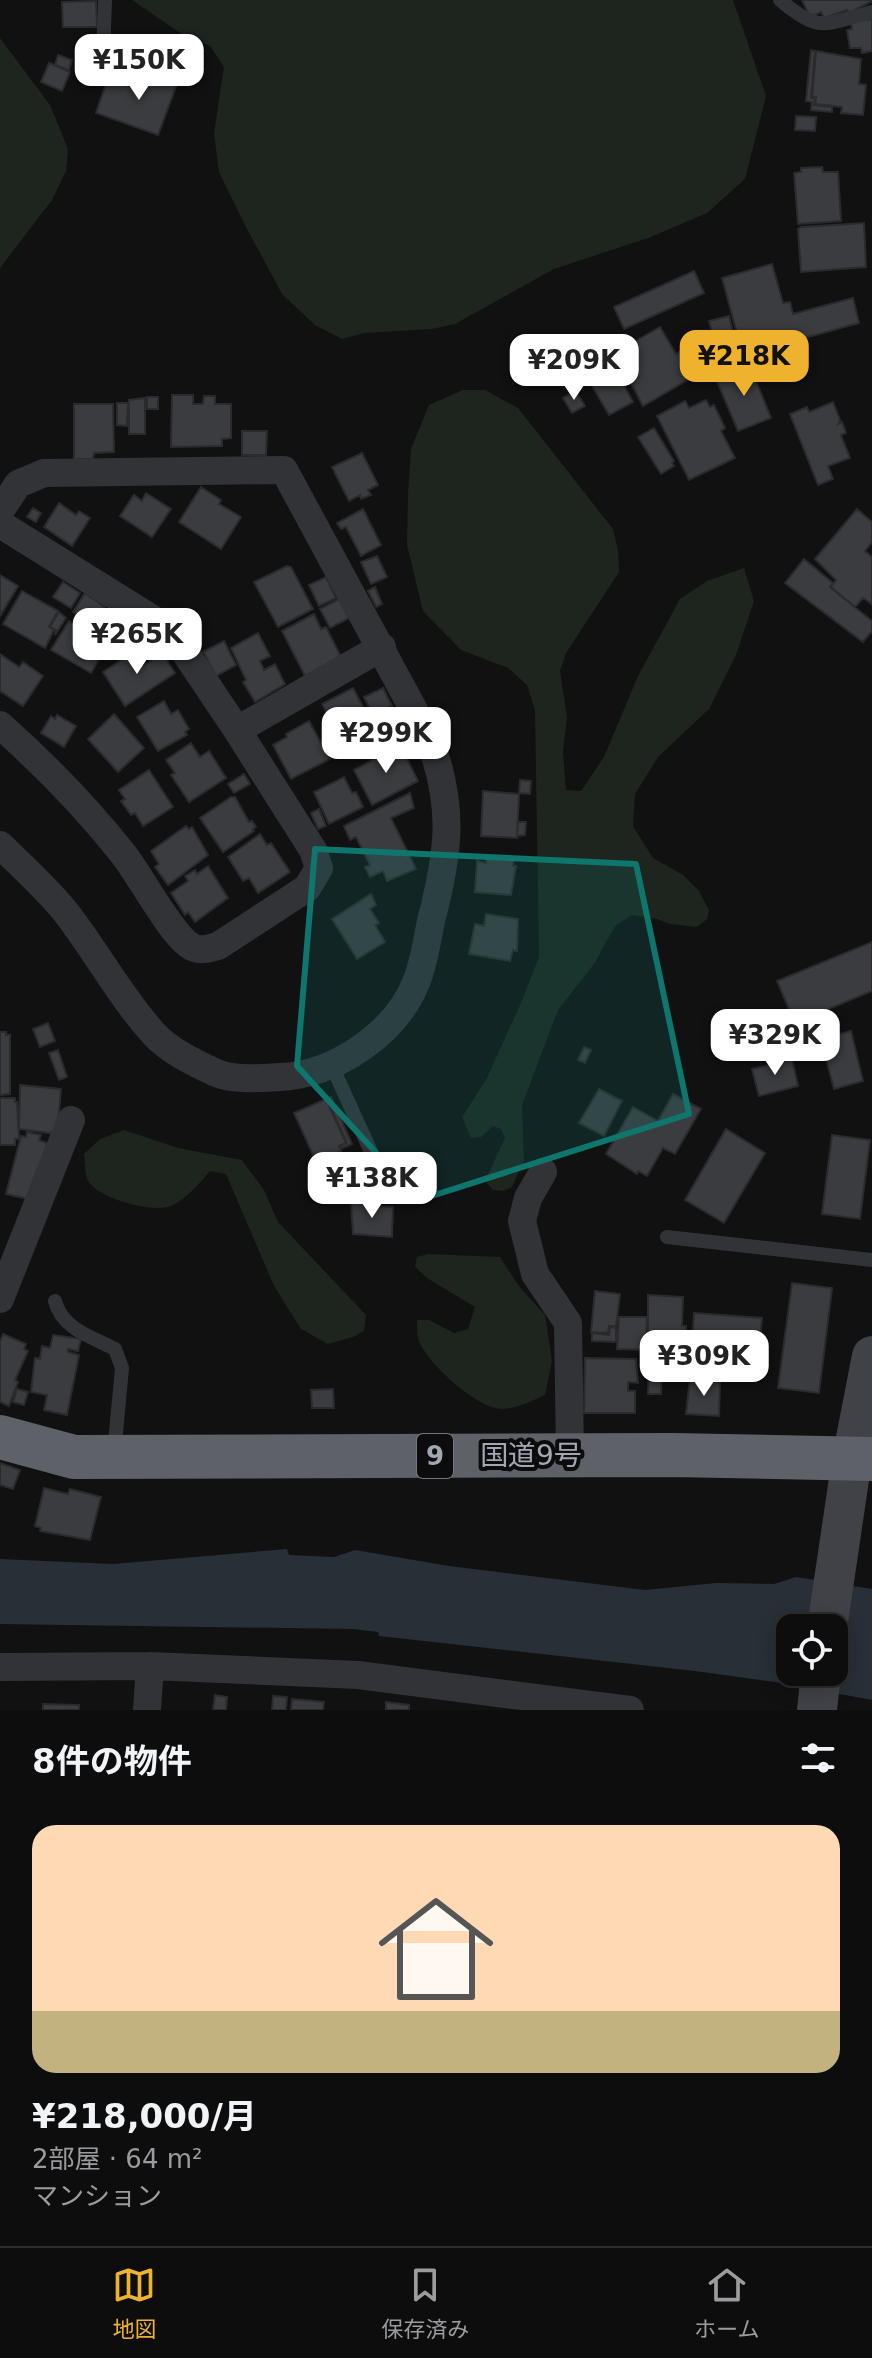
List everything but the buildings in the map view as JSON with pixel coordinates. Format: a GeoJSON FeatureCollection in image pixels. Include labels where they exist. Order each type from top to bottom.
{"type":"FeatureCollection","features":[{"type":"Feature","properties":{"kind":"highway","name":"国道9号"},"geometry":{"type":"LineString","coordinates":[[0,1437],[74,1457],[570,1455],[862,1459]]}},
{"type":"Feature","properties":{"kind":"street"},"geometry":{"type":"LineString","coordinates":[[0,511],[18,484],[44,473],[284,470],[429,738],[442,771],[446,807],[444,873],[417,981],[386,1026],[362,1047],[331,1064],[296,1077],[255,1078],[219,1074],[186,1058],[154,1035],[65,912],[43,885],[0,845]]}},
{"type":"Feature","properties":{"kind":"street"},"geometry":{"type":"LineString","coordinates":[[0,524],[170,630],[313,850],[319,868],[307,888],[218,946],[195,949],[181,939],[104,832],[41,762],[0,725]]}},
{"type":"Feature","properties":{"kind":"street"},"geometry":{"type":"LineString","coordinates":[[237,730],[382,647]]}},
{"type":"Feature","properties":{"kind":"street"},"geometry":{"type":"LineString","coordinates":[[0,1299],[71,1120]]}},
{"type":"Feature","properties":{"kind":"street"},"geometry":{"type":"LineString","coordinates":[[543,1172],[528,1198],[522,1221],[535,1274],[568,1323],[570,1455]]}},
{"type":"Feature","properties":{"kind":"street"},"geometry":{"type":"LineString","coordinates":[[829,1614],[836,1569],[862,1459],[872,1356]]}},
{"type":"Feature","properties":{"kind":"street"},"geometry":{"type":"LineString","coordinates":[[0,1667],[150,1666],[358,1675],[630,1710]]}},
{"type":"Feature","properties":{"kind":"street"},"geometry":{"type":"LineString","coordinates":[[147,1710],[150,1666]]}},
{"type":"Feature","properties":{"kind":"lane"},"geometry":{"type":"LineString","coordinates":[[103,58],[105,0]]}},
{"type":"Feature","properties":{"kind":"lane"},"geometry":{"type":"LineString","coordinates":[[780,0],[815,24],[872,12]]}},
{"type":"Feature","properties":{"kind":"lane"},"geometry":{"type":"LineString","coordinates":[[331,1064],[383,1178]]}},
{"type":"Feature","properties":{"kind":"lane"},"geometry":{"type":"LineString","coordinates":[[667,1237],[872,1260]]}},
{"type":"Feature","properties":{"kind":"lane"},"geometry":{"type":"LineString","coordinates":[[55,1301],[61,1319],[115,1349],[122,1368],[113,1457]]}},
{"type":"Feature","properties":{"kind":"highlighted area"},"geometry":{"type":"Polygon","coordinates":[[[315,849],[636,864],[689,1114],[419,1200],[297,1066],[315,849]]]}},
{"type":"Feature","properties":{"kind":"shaded area"},"geometry":{"type":"Polygon","coordinates":[[[132,0],[733,0],[766,96],[745,179],[707,213],[651,237],[554,269],[455,324],[432,329],[364,333],[342,339],[315,325],[282,294],[219,172],[214,133],[224,67],[210,46],[182,34],[132,0]]]}},
{"type":"Feature","properties":{"kind":"shaded area"},"geometry":{"type":"Polygon","coordinates":[[[0,38],[50,105],[68,149],[66,171],[52,200],[0,268],[0,38]]]}},
{"type":"Feature","properties":{"kind":"shaded area"},"geometry":{"type":"Polygon","coordinates":[[[463,390],[485,390],[518,408],[613,529],[619,572],[566,653],[560,671],[567,717],[563,752],[566,790],[581,791],[604,757],[638,676],[680,599],[707,581],[744,568],[754,601],[736,655],[709,709],[658,757],[635,794],[633,826],[653,858],[683,875],[699,891],[709,910],[707,919],[697,927],[632,915],[615,926],[594,964],[558,1010],[522,1105],[524,1161],[512,1187],[503,1191],[493,1190],[485,1181],[505,1138],[501,1129],[493,1126],[481,1137],[471,1138],[462,1117],[487,1078],[539,957],[535,710],[527,685],[508,668],[461,650],[423,611],[407,545],[411,449],[429,405],[463,390]]]}},
{"type":"Feature","properties":{"kind":"shaded area"},"geometry":{"type":"Polygon","coordinates":[[[124,1130],[178,1148],[242,1160],[264,1190],[278,1222],[366,1315],[364,1331],[328,1344],[301,1329],[274,1286],[226,1174],[210,1171],[183,1198],[164,1208],[126,1203],[92,1186],[87,1179],[84,1154],[100,1139],[124,1130]]]}},
{"type":"Feature","properties":{"kind":"shaded area"},"geometry":{"type":"Polygon","coordinates":[[[428,1254],[500,1257],[518,1285],[545,1315],[552,1361],[545,1395],[514,1407],[492,1407],[454,1383],[431,1360],[418,1339],[417,1320],[429,1320],[454,1333],[468,1329],[475,1307],[427,1278],[415,1267],[417,1257],[428,1254]]]}},
{"type":"Feature","properties":{"kind":"shaded area"},"geometry":{"type":"Polygon","coordinates":[[[287,1549],[289,1555],[334,1557],[355,1550],[449,1566],[645,1590],[716,1583],[774,1584],[796,1577],[872,1589],[872,1700],[797,1686],[848,1686],[848,1614],[776,1614],[776,1682],[379,1636],[378,1632],[353,1629],[0,1624],[0,1559],[113,1564],[287,1549]]]}}]}
